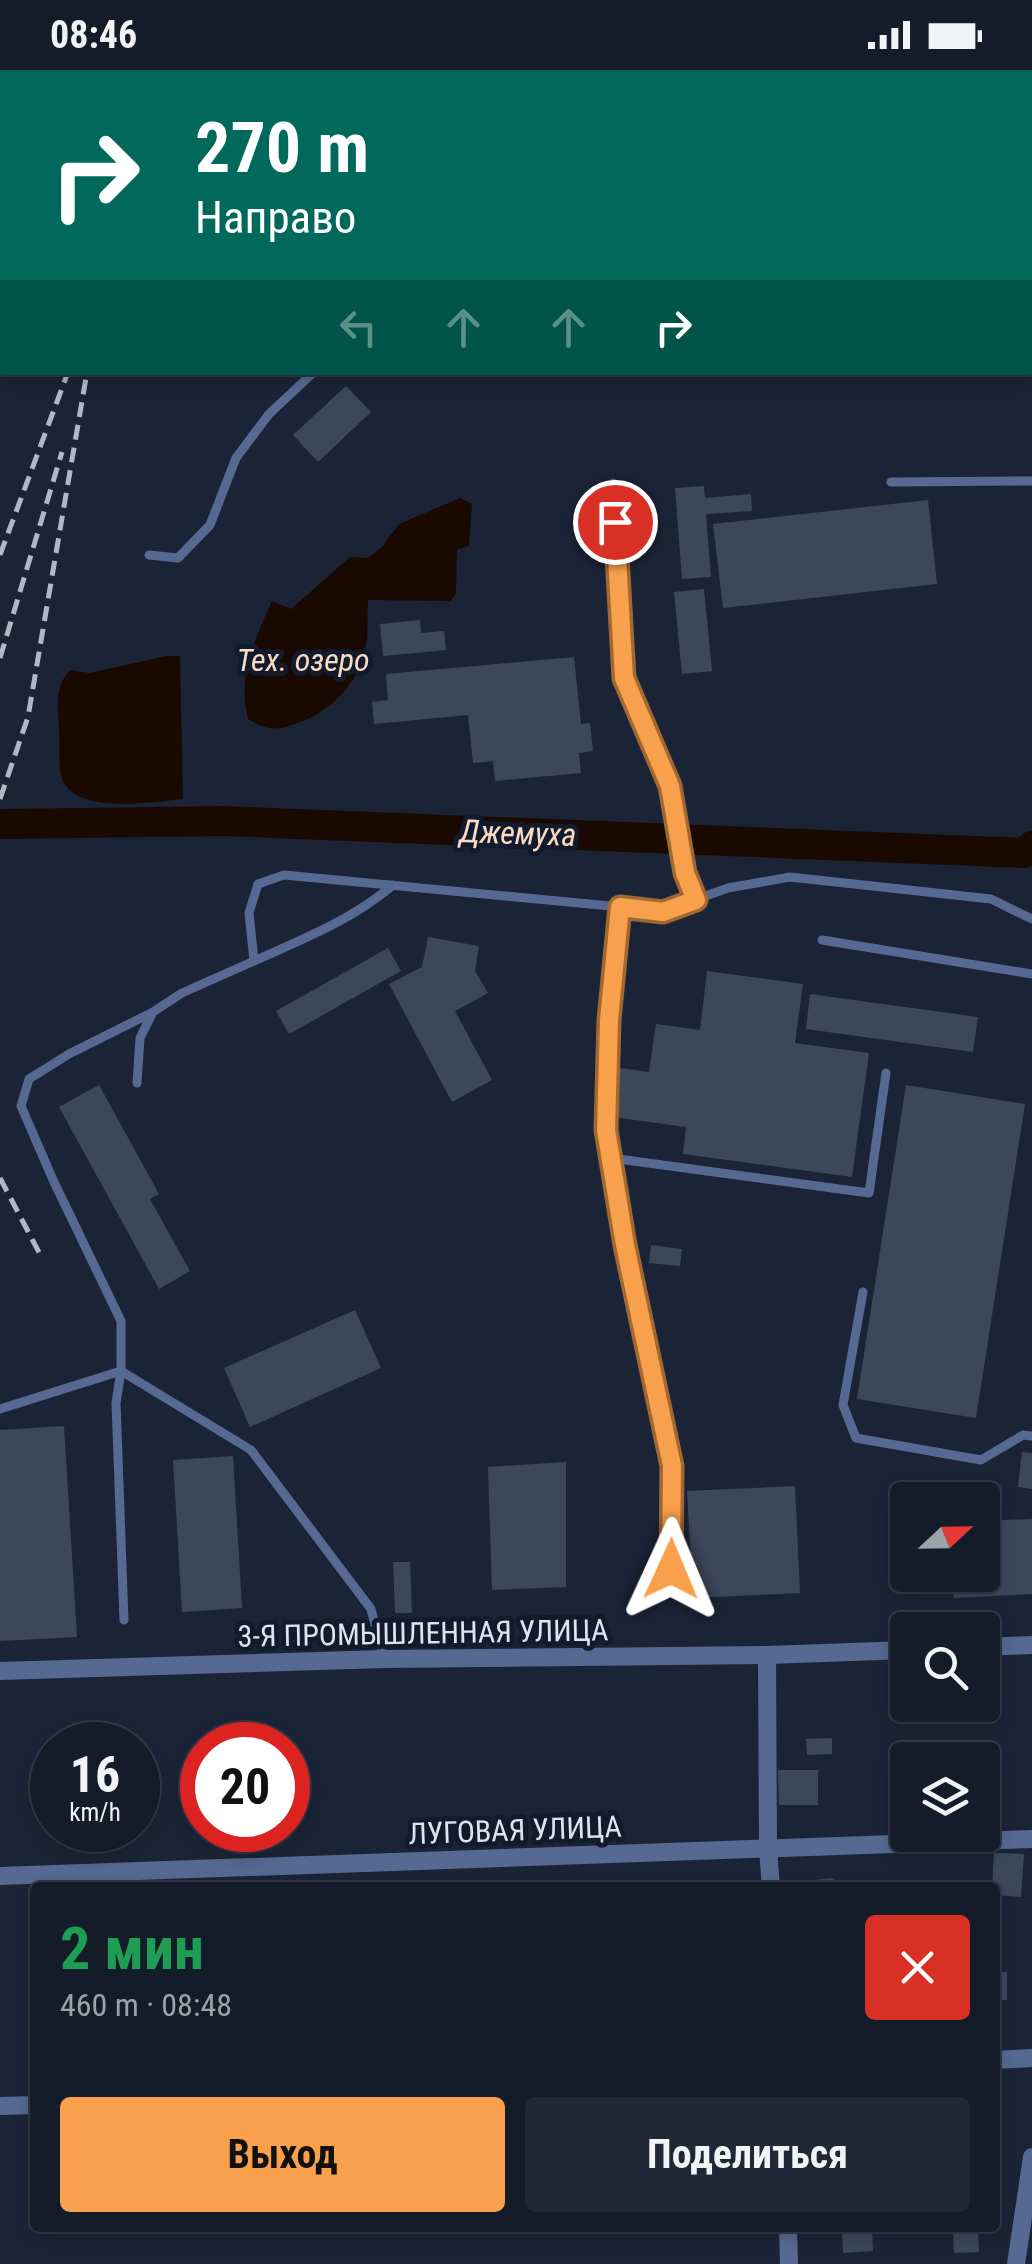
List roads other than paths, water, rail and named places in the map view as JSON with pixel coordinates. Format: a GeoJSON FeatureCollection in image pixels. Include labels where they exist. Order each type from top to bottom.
{"type":"FeatureCollection","features":[{"type":"Feature","properties":{"kind":"street"},"geometry":{"type":"LineString","coordinates":[[1000,1646],[1032,1645]]}},
{"type":"Feature","properties":{"kind":"street","name":"3-Я ПРОМЫШЛЕННАЯ УЛИЦА"},"geometry":{"type":"LineString","coordinates":[[0,1672],[384,1659],[890,1651]]}},
{"type":"Feature","properties":{"kind":"street"},"geometry":{"type":"LineString","coordinates":[[767,1655],[771,1882]]}},
{"type":"Feature","properties":{"kind":"street","name":"ЛУГОВАЯ УЛИЦА"},"geometry":{"type":"LineString","coordinates":[[0,1876],[1032,1839]]}},
{"type":"Feature","properties":{"kind":"street"},"geometry":{"type":"LineString","coordinates":[[1000,2060],[1032,2058]]}},
{"type":"Feature","properties":{"kind":"street"},"geometry":{"type":"LineString","coordinates":[[0,2106],[30,2105]]}},
{"type":"Feature","properties":{"kind":"street"},"geometry":{"type":"LineString","coordinates":[[1016,2264],[1032,2157]]}},
{"type":"Feature","properties":{"kind":"street"},"geometry":{"type":"LineString","coordinates":[[788,2232],[789,2264]]}},
{"type":"Feature","properties":{"kind":"lane"},"geometry":{"type":"LineString","coordinates":[[150,555],[178,558],[210,526],[236,458],[269,414],[311,375]]}},
{"type":"Feature","properties":{"kind":"lane"},"geometry":{"type":"LineString","coordinates":[[891,482],[1032,481]]}},
{"type":"Feature","properties":{"kind":"lane"},"geometry":{"type":"LineString","coordinates":[[613,483],[624,678],[670,786],[685,873],[696,900]]}},
{"type":"Feature","properties":{"kind":"lane"},"geometry":{"type":"LineString","coordinates":[[254,961],[249,913],[258,884],[284,875],[663,912],[728,888],[790,877],[990,899],[1032,920]]}},
{"type":"Feature","properties":{"kind":"lane"},"geometry":{"type":"LineString","coordinates":[[124,1620],[116,1402],[121,1371],[121,1320],[21,1106],[29,1079],[182,993],[340,923],[393,884]]}},
{"type":"Feature","properties":{"kind":"lane"},"geometry":{"type":"LineString","coordinates":[[620,907],[609,1020],[606,1130],[625,1245],[672,1466],[671,1569]]}},
{"type":"Feature","properties":{"kind":"lane"},"geometry":{"type":"LineString","coordinates":[[822,940],[1032,974]]}},
{"type":"Feature","properties":{"kind":"lane"},"geometry":{"type":"LineString","coordinates":[[137,1083],[140,1038],[154,1012]]}},
{"type":"Feature","properties":{"kind":"lane"},"geometry":{"type":"LineString","coordinates":[[611,1158],[869,1193],[886,1073]]}},
{"type":"Feature","properties":{"kind":"lane"},"geometry":{"type":"LineString","coordinates":[[863,1292],[843,1405],[856,1438],[981,1460],[1022,1435],[1032,1436]]}},
{"type":"Feature","properties":{"kind":"lane"},"geometry":{"type":"LineString","coordinates":[[0,1408],[121,1371],[250,1450],[371,1609],[384,1659]]}},
{"type":"Feature","properties":{"kind":"water","name":"Тех. озеро"},"geometry":{"type":"Polygon","coordinates":[[[460,498],[472,504],[469,546],[457,550],[456,594],[450,601],[368,600],[367,640],[360,667],[336,701],[313,717],[286,727],[268,728],[248,719],[246,673],[272,601],[291,609],[350,557],[368,558],[382,547],[399,524],[460,498]]]}},
{"type":"Feature","properties":{"kind":"water","name":"Тех. озеро"},"geometry":{"type":"Polygon","coordinates":[[[180,656],[183,799],[114,804],[80,797],[68,789],[60,771],[58,698],[61,683],[70,670],[89,673],[180,656]]]}},
{"type":"Feature","properties":{"kind":"waterway","name":"Джемуха"},"geometry":{"type":"LineString","coordinates":[[2,824],[224,821],[1024,853],[1032,846]]}},
{"type":"Feature","properties":{"kind":"railway"},"geometry":{"type":"LineString","coordinates":[[0,555],[67,375]]}},
{"type":"Feature","properties":{"kind":"railway"},"geometry":{"type":"LineString","coordinates":[[0,799],[28,717],[86,375]]}},
{"type":"Feature","properties":{"kind":"railway"},"geometry":{"type":"LineString","coordinates":[[0,658],[62,452]]}},
{"type":"Feature","properties":{"kind":"railway"},"geometry":{"type":"LineString","coordinates":[[0,1178],[42,1258]]}}]}
